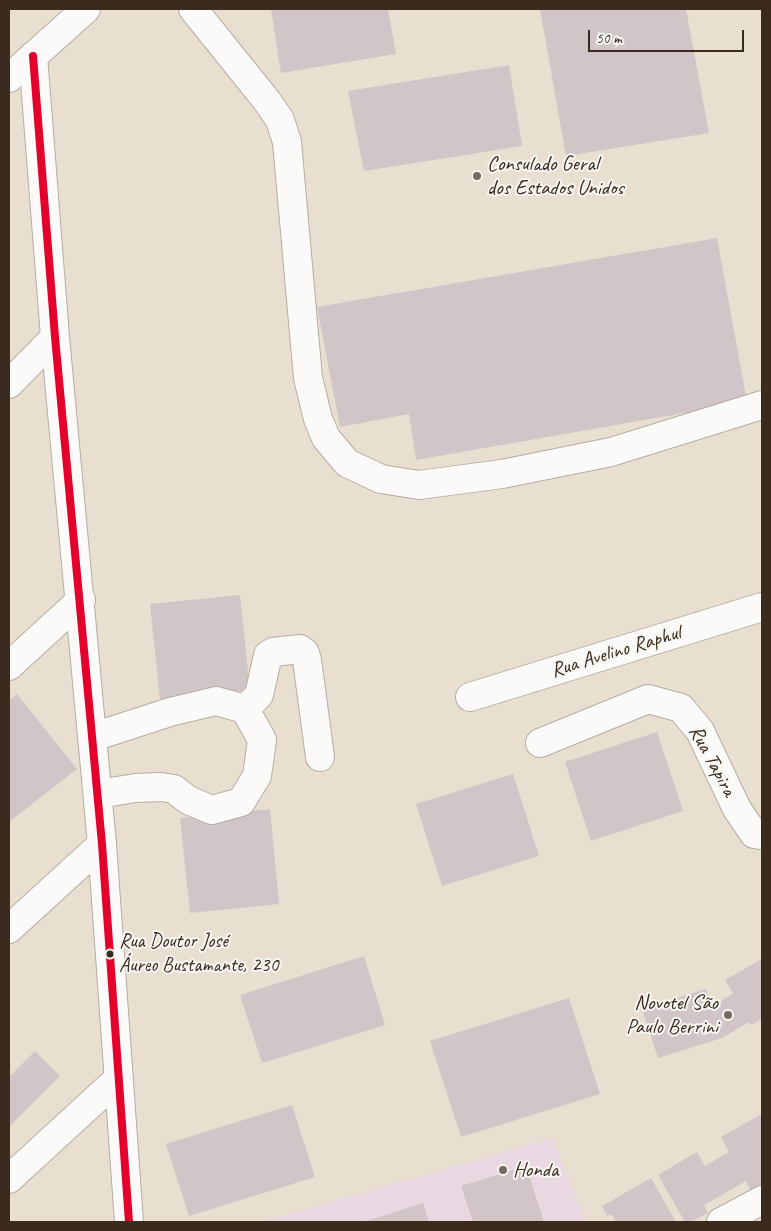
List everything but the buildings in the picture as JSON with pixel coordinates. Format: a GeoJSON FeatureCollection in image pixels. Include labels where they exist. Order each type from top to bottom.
{"type":"FeatureCollection","features":[{"type":"Feature","properties":{"kind":"street"},"geometry":{"type":"LineString","coordinates":[[9,78],[86,9]]}},
{"type":"Feature","properties":{"kind":"street"},"geometry":{"type":"LineString","coordinates":[[192,9],[268,101],[280,120],[287,142],[308,378],[318,419],[326,438],[346,463],[381,480],[419,485],[502,474],[611,452],[762,404]]}},
{"type":"Feature","properties":{"kind":"street"},"geometry":{"type":"LineString","coordinates":[[33,56],[55,337],[98,794],[130,1222]]}},
{"type":"Feature","properties":{"kind":"street"},"geometry":{"type":"LineString","coordinates":[[9,384],[55,337]]}},
{"type":"Feature","properties":{"kind":"street"},"geometry":{"type":"LineString","coordinates":[[9,666],[81,600]]}},
{"type":"Feature","properties":{"kind":"street","name":"Rua Avelino Raphul"},"geometry":{"type":"LineString","coordinates":[[470,697],[762,607]]}},
{"type":"Feature","properties":{"kind":"street"},"geometry":{"type":"LineString","coordinates":[[244,709],[259,695],[268,655],[273,652],[300,649],[305,653],[307,660],[320,757]]}},
{"type":"Feature","properties":{"kind":"street","name":"Rua Tapira"},"geometry":{"type":"LineString","coordinates":[[540,743],[648,699],[681,708],[700,731],[737,809],[754,834],[762,835]]}},
{"type":"Feature","properties":{"kind":"street"},"geometry":{"type":"LineString","coordinates":[[93,737],[170,712],[216,701],[244,709],[262,740],[257,776],[241,802],[212,810],[188,800],[174,789],[161,787],[136,788],[98,794]]}},
{"type":"Feature","properties":{"kind":"street"},"geometry":{"type":"LineString","coordinates":[[9,929],[102,844]]}},
{"type":"Feature","properties":{"kind":"street"},"geometry":{"type":"LineString","coordinates":[[9,1179],[119,1078]]}},
{"type":"Feature","properties":{"kind":"street"},"geometry":{"type":"LineString","coordinates":[[721,1222],[762,1200]]}},
{"type":"Feature","properties":{"kind":"shaded area","name":"Honda"},"geometry":{"type":"Polygon","coordinates":[[[553,1138],[585,1222],[262,1222],[553,1138]]]}},
{"type":"Feature","properties":{"kind":"transit line"},"geometry":{"type":"LineString","coordinates":[[33,56],[55,337],[102,844],[129,1222]]}},
{"type":"Feature","properties":{"kind":"place","name":"Consulado Geral dos Estados Unidos"},"geometry":{"type":"Point","coordinates":[477,176]}},
{"type":"Feature","properties":{"kind":"place","name":"Rua Doutor José Áureo Bustamante, 230"},"geometry":{"type":"Point","coordinates":[110,954]}},
{"type":"Feature","properties":{"kind":"place","name":"Novotel São Paulo Berrini"},"geometry":{"type":"Point","coordinates":[728,1015]}},
{"type":"Feature","properties":{"kind":"place","name":"Honda"},"geometry":{"type":"Point","coordinates":[503,1170]}}]}
